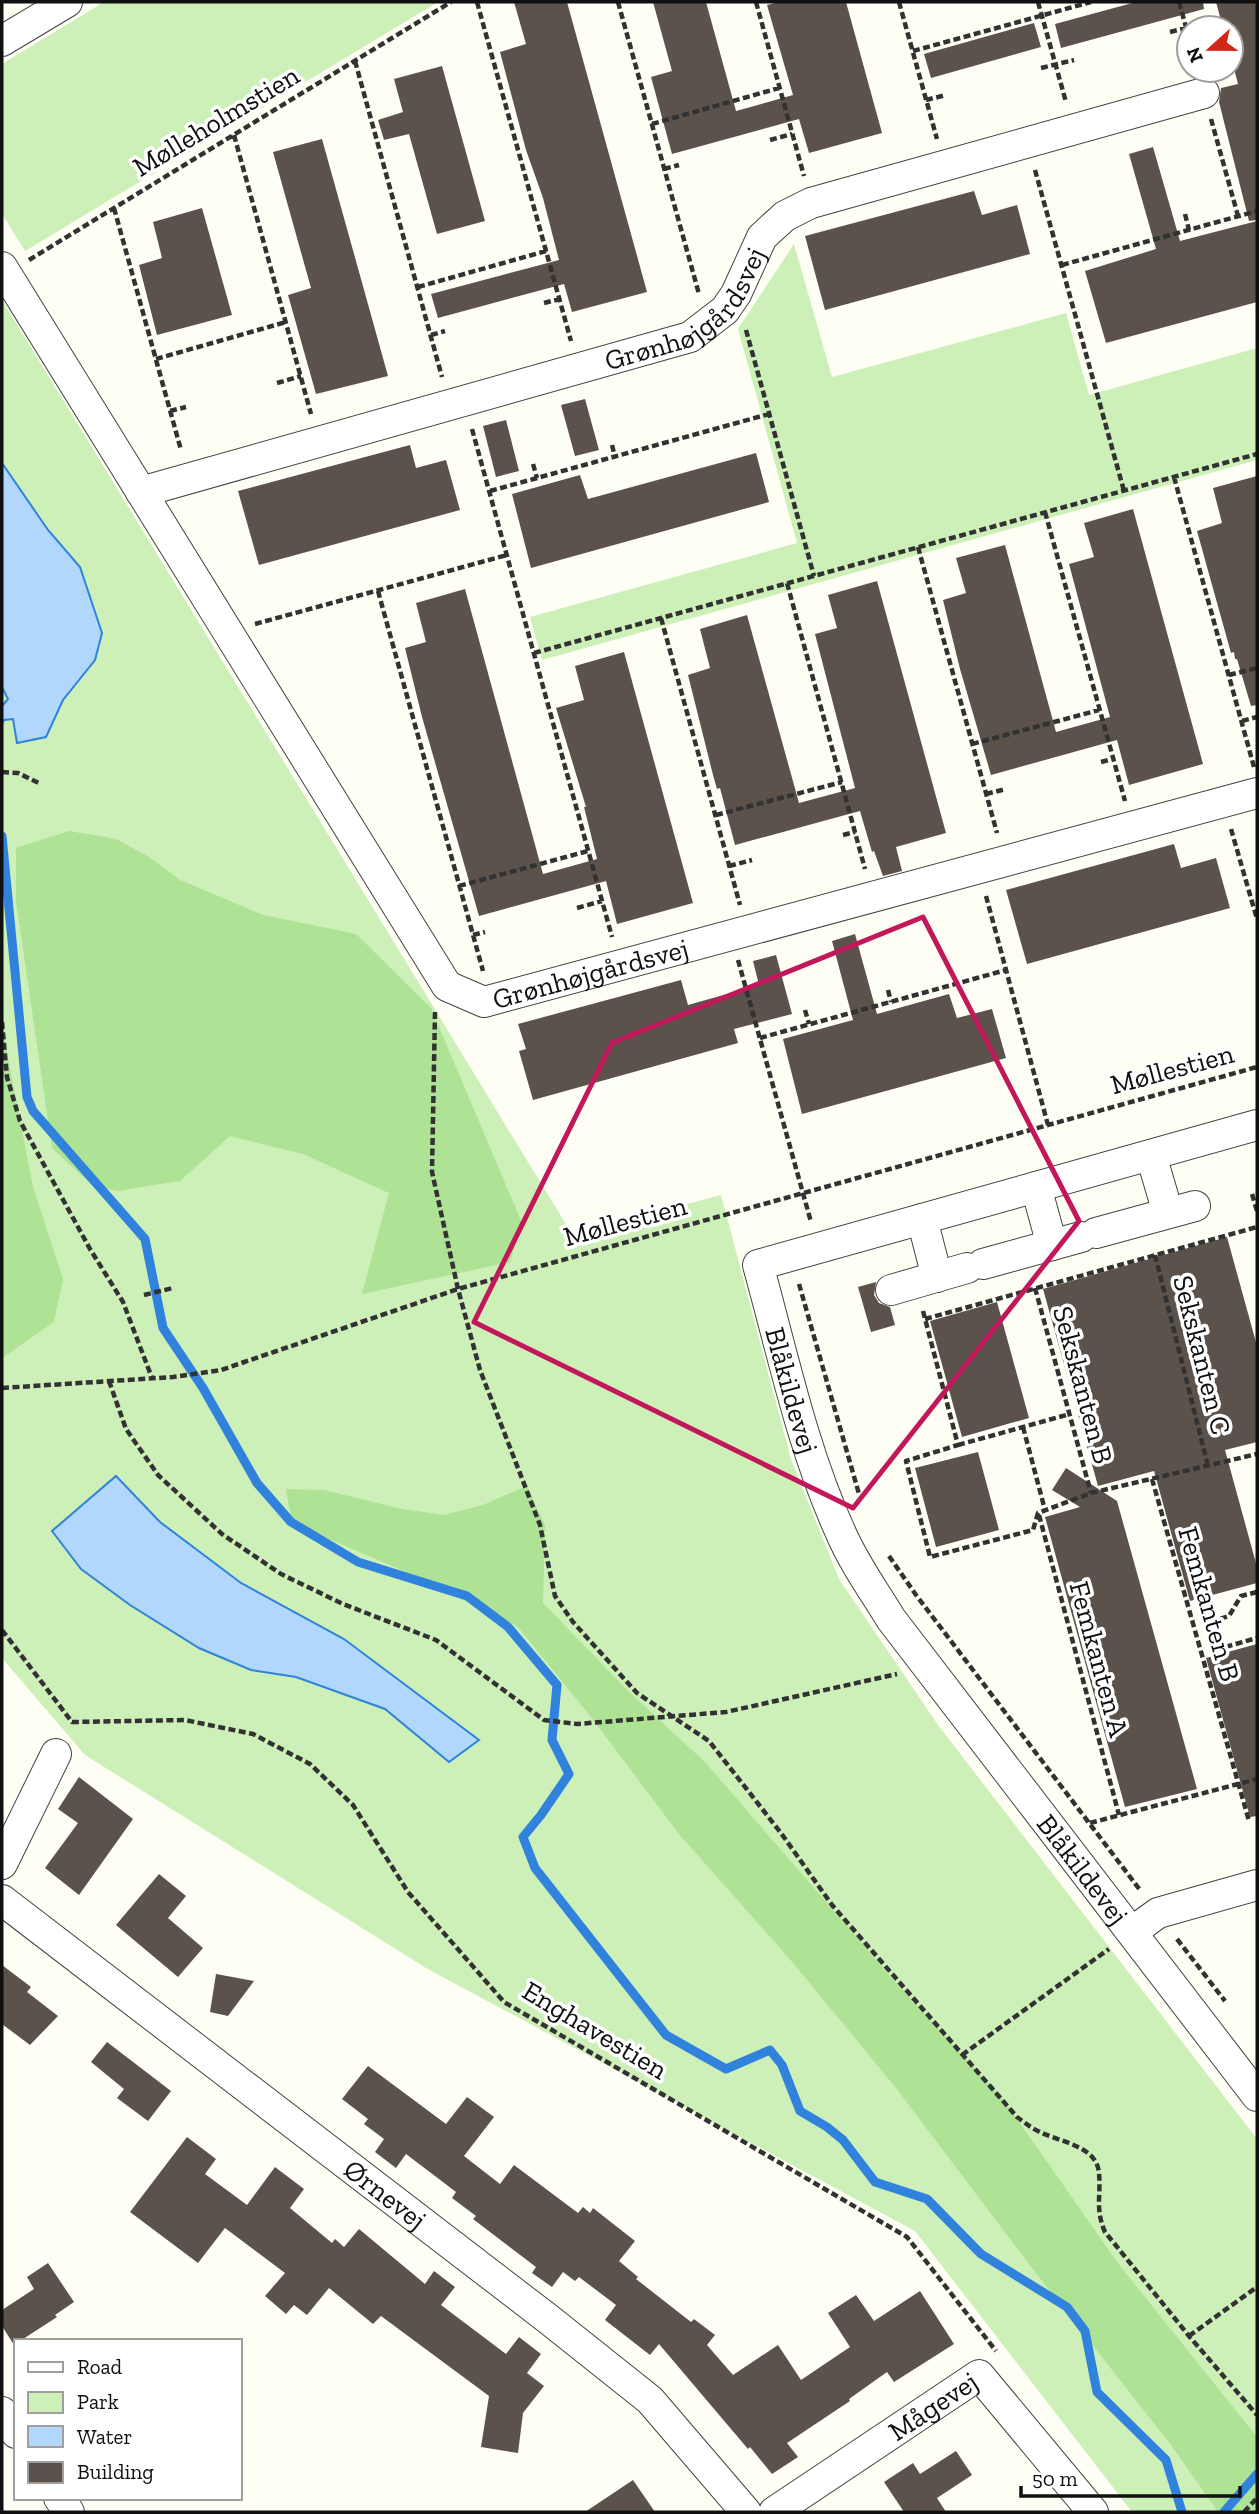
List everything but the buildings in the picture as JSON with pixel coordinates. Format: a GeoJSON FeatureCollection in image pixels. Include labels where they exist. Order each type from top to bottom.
{"type":"FeatureCollection","features":[{"type":"Feature","properties":{"kind":"street"},"geometry":{"type":"LineString","coordinates":[[2,41],[67,2]]}},
{"type":"Feature","properties":{"kind":"street","name":"Grønhøjgårdsvej"},"geometry":{"type":"LineString","coordinates":[[141,492],[690,337],[725,310],[736,293],[762,237],[785,216],[811,203],[1204,93]]}},
{"type":"Feature","properties":{"kind":"street"},"geometry":{"type":"LineString","coordinates":[[4,270],[447,986]]}},
{"type":"Feature","properties":{"kind":"street","name":"Grønhøjgårdsvej"},"geometry":{"type":"LineString","coordinates":[[447,986],[484,1002],[1257,793]]}},
{"type":"Feature","properties":{"kind":"street","name":"Blåkildevej"},"geometry":{"type":"LineString","coordinates":[[1257,1125],[758,1265],[813,1464],[841,1534],[891,1619],[1257,2096]]}},
{"type":"Feature","properties":{"kind":"street"},"geometry":{"type":"LineString","coordinates":[[922,1219],[915,1283],[1181,1210],[1151,1155]]}},
{"type":"Feature","properties":{"kind":"street"},"geometry":{"type":"LineString","coordinates":[[1036,1187],[1052,1245]]}},
{"type":"Feature","properties":{"kind":"street"},"geometry":{"type":"LineString","coordinates":[[2,1864],[56,1754]]}},
{"type":"Feature","properties":{"kind":"street","name":"Blåkildevej"},"geometry":{"type":"LineString","coordinates":[[1132,1932],[1158,1913],[1257,1885]]}},
{"type":"Feature","properties":{"kind":"street","name":"Ørnevej"},"geometry":{"type":"LineString","coordinates":[[2,1900],[650,2400],[746,2512]]}},
{"type":"Feature","properties":{"kind":"street","name":"Mågevej"},"geometry":{"type":"LineString","coordinates":[[774,2512],[979,2375],[1093,2512]]}},
{"type":"Feature","properties":{"kind":"path","name":"Mølleholmstien"},"geometry":{"type":"LineString","coordinates":[[4,270],[114,208],[451,2]]}},
{"type":"Feature","properties":{"kind":"path"},"geometry":{"type":"LineString","coordinates":[[477,2],[579,368]]}},
{"type":"Feature","properties":{"kind":"path"},"geometry":{"type":"LineString","coordinates":[[618,2],[708,325]]}},
{"type":"Feature","properties":{"kind":"path"},"geometry":{"type":"LineString","coordinates":[[756,2],[811,203]]}},
{"type":"Feature","properties":{"kind":"path"},"geometry":{"type":"LineString","coordinates":[[899,2],[944,166]]}},
{"type":"Feature","properties":{"kind":"path"},"geometry":{"type":"LineString","coordinates":[[1038,2],[1073,130]]}},
{"type":"Feature","properties":{"kind":"path"},"geometry":{"type":"LineString","coordinates":[[913,51],[1091,2]]}},
{"type":"Feature","properties":{"kind":"path"},"geometry":{"type":"LineString","coordinates":[[1170,32],[1175,31]]}},
{"type":"Feature","properties":{"kind":"path"},"geometry":{"type":"LineString","coordinates":[[1041,68],[1074,60]]}},
{"type":"Feature","properties":{"kind":"path"},"geometry":{"type":"LineString","coordinates":[[355,61],[431,335],[490,491],[620,964]]}},
{"type":"Feature","properties":{"kind":"path"},"geometry":{"type":"LineString","coordinates":[[652,124],[779,88]]}},
{"type":"Feature","properties":{"kind":"path"},"geometry":{"type":"LineString","coordinates":[[1204,93],[1238,216]]}},
{"type":"Feature","properties":{"kind":"path"},"geometry":{"type":"LineString","coordinates":[[926,100],[946,95]]}},
{"type":"Feature","properties":{"kind":"path"},"geometry":{"type":"LineString","coordinates":[[770,140],[792,134]]}},
{"type":"Feature","properties":{"kind":"path"},"geometry":{"type":"LineString","coordinates":[[234,135],[319,442]]}},
{"type":"Feature","properties":{"kind":"path"},"geometry":{"type":"LineString","coordinates":[[1027,143],[1124,491]]}},
{"type":"Feature","properties":{"kind":"path"},"geometry":{"type":"LineString","coordinates":[[664,169],[679,165]]}},
{"type":"Feature","properties":{"kind":"path"},"geometry":{"type":"LineString","coordinates":[[114,208],[189,478]]}},
{"type":"Feature","properties":{"kind":"path"},"geometry":{"type":"LineString","coordinates":[[1062,265],[1257,211]]}},
{"type":"Feature","properties":{"kind":"path"},"geometry":{"type":"LineString","coordinates":[[1185,214],[1189,230]]}},
{"type":"Feature","properties":{"kind":"path"},"geometry":{"type":"LineString","coordinates":[[418,286],[546,251]]}},
{"type":"Feature","properties":{"kind":"path"},"geometry":{"type":"LineString","coordinates":[[736,293],[814,576]]}},
{"type":"Feature","properties":{"kind":"path"},"geometry":{"type":"LineString","coordinates":[[544,303],[559,299]]}},
{"type":"Feature","properties":{"kind":"path"},"geometry":{"type":"LineString","coordinates":[[156,359],[286,323]]}},
{"type":"Feature","properties":{"kind":"path"},"geometry":{"type":"LineString","coordinates":[[431,335],[445,331]]}},
{"type":"Feature","properties":{"kind":"path"},"geometry":{"type":"LineString","coordinates":[[277,383],[301,376]]}},
{"type":"Feature","properties":{"kind":"path"},"geometry":{"type":"LineString","coordinates":[[170,411],[186,407]]}},
{"type":"Feature","properties":{"kind":"path"},"geometry":{"type":"LineString","coordinates":[[490,491],[769,414]]}},
{"type":"Feature","properties":{"kind":"path"},"geometry":{"type":"LineString","coordinates":[[612,445],[615,457]]}},
{"type":"Feature","properties":{"kind":"path"},"geometry":{"type":"LineString","coordinates":[[534,653],[1257,454]]}},
{"type":"Feature","properties":{"kind":"path"},"geometry":{"type":"LineString","coordinates":[[533,464],[537,478]]}},
{"type":"Feature","properties":{"kind":"path"},"geometry":{"type":"LineString","coordinates":[[1174,477],[1257,778]]}},
{"type":"Feature","properties":{"kind":"path"},"geometry":{"type":"LineString","coordinates":[[1045,512],[1132,827]]}},
{"type":"Feature","properties":{"kind":"path"},"geometry":{"type":"LineString","coordinates":[[918,547],[986,794],[991,864],[1006,970],[1048,1125]]}},
{"type":"Feature","properties":{"kind":"path"},"geometry":{"type":"LineString","coordinates":[[228,632],[507,555]]}},
{"type":"Feature","properties":{"kind":"path"},"geometry":{"type":"LineString","coordinates":[[787,583],[873,896]]}},
{"type":"Feature","properties":{"kind":"path"},"geometry":{"type":"LineString","coordinates":[[378,591],[491,1000]]}},
{"type":"Feature","properties":{"kind":"path"},"geometry":{"type":"LineString","coordinates":[[661,618],[729,866],[738,932],[760,1038],[818,1248]]}},
{"type":"Feature","properties":{"kind":"path"},"geometry":{"type":"LineString","coordinates":[[1229,675],[1257,667]]}},
{"type":"Feature","properties":{"kind":"path"},"geometry":{"type":"LineString","coordinates":[[972,744],[1099,710]]}},
{"type":"Feature","properties":{"kind":"path"},"geometry":{"type":"LineString","coordinates":[[1242,721],[1257,717]]}},
{"type":"Feature","properties":{"kind":"path"},"geometry":{"type":"LineString","coordinates":[[1101,762],[1113,759]]}},
{"type":"Feature","properties":{"kind":"path"},"geometry":{"type":"LineString","coordinates":[[5,772],[18,773],[41,784]]}},
{"type":"Feature","properties":{"kind":"path"},"geometry":{"type":"LineString","coordinates":[[716,815],[842,782]]}},
{"type":"Feature","properties":{"kind":"path"},"geometry":{"type":"LineString","coordinates":[[986,794],[1006,789]]}},
{"type":"Feature","properties":{"kind":"path"},"geometry":{"type":"LineString","coordinates":[[1223,802],[1255,900],[1257,919]]}},
{"type":"Feature","properties":{"kind":"path"},"geometry":{"type":"LineString","coordinates":[[843,835],[855,832]]}},
{"type":"Feature","properties":{"kind":"path"},"geometry":{"type":"LineString","coordinates":[[459,886],[588,851]]}},
{"type":"Feature","properties":{"kind":"path"},"geometry":{"type":"LineString","coordinates":[[729,866],[751,860]]}},
{"type":"Feature","properties":{"kind":"path"},"geometry":{"type":"LineString","coordinates":[[578,908],[602,901]]}},
{"type":"Feature","properties":{"kind":"path"},"geometry":{"type":"LineString","coordinates":[[473,935],[485,932]]}},
{"type":"Feature","properties":{"kind":"path"},"geometry":{"type":"LineString","coordinates":[[760,1038],[1006,970]]}},
{"type":"Feature","properties":{"kind":"path"},"geometry":{"type":"LineString","coordinates":[[447,986],[435,1007],[432,1172],[458,1289],[480,1370],[540,1525],[555,1596],[573,1622],[637,1693],[709,1741],[781,1833],[832,1905],[1017,2117],[1040,2132],[1081,2148],[1093,2157],[1099,2171],[1098,2216],[1105,2232],[1189,2336],[1257,2414]]}},
{"type":"Feature","properties":{"kind":"path"},"geometry":{"type":"LineString","coordinates":[[888,990],[891,1002]]}},
{"type":"Feature","properties":{"kind":"path"},"geometry":{"type":"LineString","coordinates":[[805,1010],[809,1024]]}},
{"type":"Feature","properties":{"kind":"path"},"geometry":{"type":"LineString","coordinates":[[2,1022],[7,1077],[20,1121],[90,1249],[123,1303],[152,1379]]}},
{"type":"Feature","properties":{"kind":"path","name":"Møllestien"},"geometry":{"type":"LineString","coordinates":[[2,1388],[152,1379],[221,1370],[458,1289],[1257,1067]]}},
{"type":"Feature","properties":{"kind":"path"},"geometry":{"type":"LineString","coordinates":[[1252,1194],[1257,1211]]}},
{"type":"Feature","properties":{"kind":"path"},"geometry":{"type":"LineString","coordinates":[[925,1319],[1257,1227]]}},
{"type":"Feature","properties":{"kind":"path","name":"Sekskanten C"},"geometry":{"type":"LineString","coordinates":[[1155,1255],[1208,1466]]}},
{"type":"Feature","properties":{"kind":"path"},"geometry":{"type":"LineString","coordinates":[[797,1280],[862,1501]]}},
{"type":"Feature","properties":{"kind":"path"},"geometry":{"type":"LineString","coordinates":[[915,1283],[958,1446]]}},
{"type":"Feature","properties":{"kind":"path"},"geometry":{"type":"LineString","coordinates":[[144,1294],[173,1288]]}},
{"type":"Feature","properties":{"kind":"path","name":"Sekskanten B"},"geometry":{"type":"LineString","coordinates":[[1035,1288],[1090,1493]]}},
{"type":"Feature","properties":{"kind":"path"},"geometry":{"type":"LineString","coordinates":[[109,1381],[126,1429],[158,1475],[222,1534],[281,1574],[342,1604],[436,1640],[544,1720],[577,1724],[726,1713],[928,1667]]}},
{"type":"Feature","properties":{"kind":"path"},"geometry":{"type":"LineString","coordinates":[[1070,1414],[906,1461],[930,1558],[1033,1530],[1038,1513],[1090,1493],[1257,1454]]}},
{"type":"Feature","properties":{"kind":"path"},"geometry":{"type":"LineString","coordinates":[[1023,1427],[1045,1510]]}},
{"type":"Feature","properties":{"kind":"path","name":"Femkanten B"},"geometry":{"type":"LineString","coordinates":[[1152,1479],[1249,1821]]}},
{"type":"Feature","properties":{"kind":"path","name":"Femkanten A"},"geometry":{"type":"LineString","coordinates":[[1038,1513],[1119,1815]]}},
{"type":"Feature","properties":{"kind":"path"},"geometry":{"type":"LineString","coordinates":[[884,1549],[916,1595],[1225,2001]]}},
{"type":"Feature","properties":{"kind":"path"},"geometry":{"type":"LineString","coordinates":[[1257,1592],[1241,1596],[1229,1616],[1211,1622],[1218,1649],[1257,1638]]}},
{"type":"Feature","properties":{"kind":"path","name":"Enghavestien"},"geometry":{"type":"LineString","coordinates":[[2,1630],[72,1722],[185,1720],[253,1734],[310,1764],[353,1805],[408,1892],[504,2002],[907,2237],[1002,2358]]}},
{"type":"Feature","properties":{"kind":"path"},"geometry":{"type":"LineString","coordinates":[[1090,1822],[1257,1779]]}},
{"type":"Feature","properties":{"kind":"path"},"geometry":{"type":"LineString","coordinates":[[962,2055],[1132,1932]]}},
{"type":"Feature","properties":{"kind":"path"},"geometry":{"type":"LineString","coordinates":[[1189,2336],[1257,2287]]}},
{"type":"Feature","properties":{"kind":"path"},"geometry":{"type":"LineString","coordinates":[[1244,2512],[1257,2498]]}},
{"type":"Feature","properties":{"kind":"highlighted area"},"geometry":{"type":"Polygon","coordinates":[[[923,917],[1079,1221],[853,1508],[474,1322],[612,1043],[923,917]]]}},
{"type":"Feature","properties":{"kind":"green space"},"geometry":{"type":"Polygon","coordinates":[[[104,2],[438,2],[25,251],[2,214],[2,64],[104,2]]]}},
{"type":"Feature","properties":{"kind":"green space"},"geometry":{"type":"Polygon","coordinates":[[[794,244],[832,377],[1066,313],[1089,395],[1257,348],[1257,460],[542,660],[530,617],[797,543],[738,329],[794,244]]]}},
{"type":"Feature","properties":{"kind":"green space"},"geometry":{"type":"Polygon","coordinates":[[[2,300],[572,1234],[721,1195],[791,1459],[839,1579],[938,1725],[1257,2139],[1257,2512],[1132,2512],[915,2231],[426,1968],[85,1755],[2,1658],[2,300]]]}},
{"type":"Feature","properties":{"kind":"green space"},"geometry":{"type":"Polygon","coordinates":[[[69,831],[116,839],[149,857],[180,880],[263,915],[356,934],[431,1008],[522,1223],[510,1262],[362,1294],[389,1193],[303,1154],[230,1136],[180,1181],[117,1191],[92,1185],[52,1148],[16,901],[16,848],[69,831]]]}},
{"type":"Feature","properties":{"kind":"green space"},"geometry":{"type":"Polygon","coordinates":[[[2,1027],[33,1187],[63,1279],[54,1322],[2,1358],[2,1027]]]}},
{"type":"Feature","properties":{"kind":"green space"},"geometry":{"type":"Polygon","coordinates":[[[527,1486],[545,1525],[543,1603],[628,1691],[705,1762],[891,1977],[1003,2099],[1117,2262],[1257,2437],[1257,2512],[1218,2512],[1171,2445],[1032,2268],[896,2088],[794,1964],[679,1834],[591,1717],[517,1626],[399,1569],[292,1523],[286,1489],[324,1490],[402,1509],[444,1515],[483,1505],[527,1486]]]}},
{"type":"Feature","properties":{"kind":"water"},"geometry":{"type":"Polygon","coordinates":[[[2,463],[48,530],[80,567],[102,633],[95,660],[63,700],[46,737],[17,743],[13,719],[4,720],[2,724],[2,706],[8,699],[2,687],[2,463]]]}},
{"type":"Feature","properties":{"kind":"water"},"geometry":{"type":"Polygon","coordinates":[[[116,1476],[160,1522],[241,1583],[344,1639],[479,1740],[449,1762],[385,1709],[296,1677],[251,1670],[199,1648],[130,1605],[81,1569],[52,1531],[116,1476]]]}},
{"type":"Feature","properties":{"kind":"waterway"},"geometry":{"type":"LineString","coordinates":[[2,836],[27,1097],[33,1111],[145,1239],[163,1328],[203,1388],[257,1483],[291,1522],[358,1562],[467,1596],[508,1627],[557,1685],[552,1740],[569,1774],[523,1837],[535,1868],[666,2035],[726,2069],[770,2050],[782,2065],[800,2111],[843,2140],[875,2182],[927,2199],[981,2254],[1067,2307],[1085,2331],[1097,2392],[1166,2460],[1182,2512]]}},
{"type":"Feature","properties":{"kind":"waterway"},"geometry":{"type":"LineString","coordinates":[[1224,2512],[1257,2474]]}}]}
